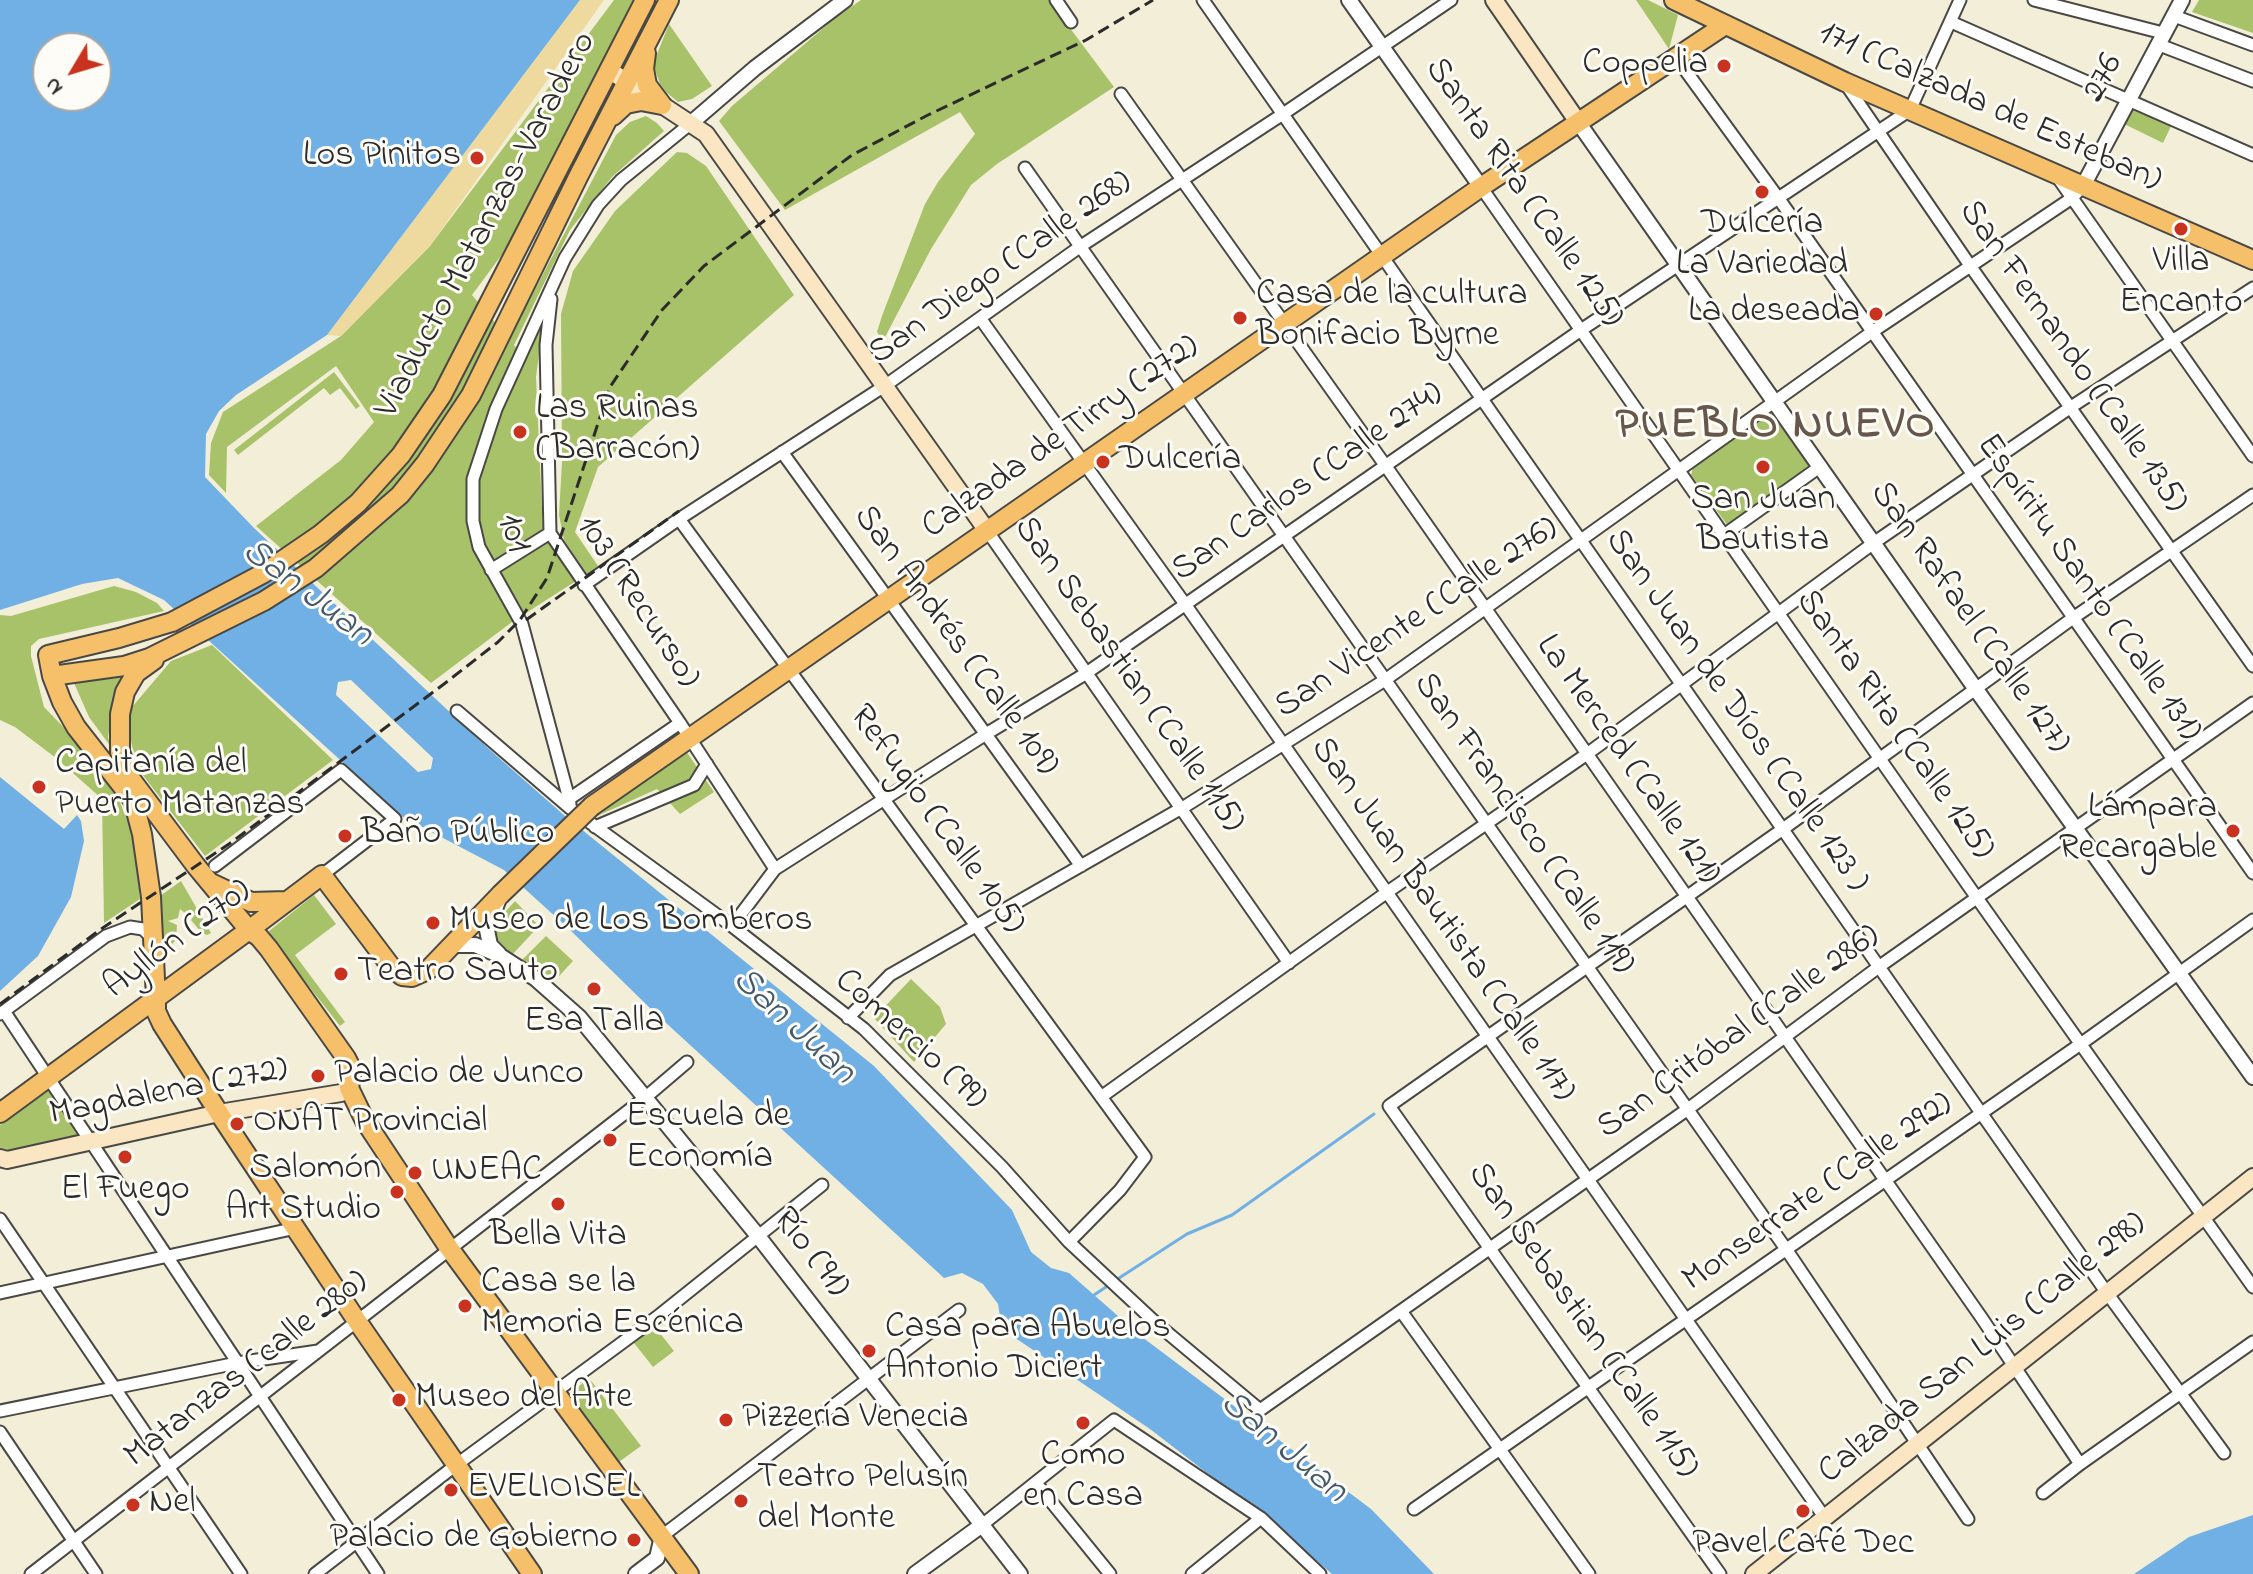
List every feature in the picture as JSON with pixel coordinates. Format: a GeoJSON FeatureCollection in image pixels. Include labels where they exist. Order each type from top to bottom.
{"type":"FeatureCollection","features":[{"type":"Feature","properties":{"kind":"main road","name":"Viaducto Matanzas-Varadero"},"geometry":{"type":"LineString","coordinates":[[645,0],[442,395],[401,455],[358,503],[264,573],[172,622],[54,654],[58,675],[124,666],[191,638],[278,594],[316,568],[400,495],[425,464],[471,395],[669,0]]}},
{"type":"Feature","properties":{"kind":"main road","name":"San Rafael (Calle 127)"},"geometry":{"type":"LineString","coordinates":[[1494,0],[1578,122]]}},
{"type":"Feature","properties":{"kind":"main road","name":"171 (Calzada de Esteban)"},"geometry":{"type":"LineString","coordinates":[[1674,0],[1699,8],[1725,25],[1845,82],[2055,174],[2077,192],[2253,260]]}},
{"type":"Feature","properties":{"kind":"main road"},"geometry":{"type":"LineString","coordinates":[[1682,51],[1693,32],[1699,8]]}},
{"type":"Feature","properties":{"kind":"main road","name":"Calzada de Tirry (272)"},"geometry":{"type":"LineString","coordinates":[[455,945],[500,895],[592,806],[685,730],[788,668],[1481,187],[1725,25]]}},
{"type":"Feature","properties":{"kind":"main road"},"geometry":{"type":"LineString","coordinates":[[647,44],[644,69],[647,85],[662,105]]}},
{"type":"Feature","properties":{"kind":"main road","name":"San Sebastian (Calle 115)"},"geometry":{"type":"LineString","coordinates":[[609,70],[706,134],[988,532]]}},
{"type":"Feature","properties":{"kind":"main road"},"geometry":{"type":"LineString","coordinates":[[606,122],[626,104],[641,101],[662,105]]}},
{"type":"Feature","properties":{"kind":"main road"},"geometry":{"type":"LineString","coordinates":[[130,778],[120,752],[120,714],[125,692],[136,673],[191,638]]}},
{"type":"Feature","properties":{"kind":"main road"},"geometry":{"type":"LineString","coordinates":[[58,675],[85,721],[212,874],[249,930],[269,949],[352,1070],[349,1088],[379,1143],[449,1248],[686,1569]]}},
{"type":"Feature","properties":{"kind":"main road"},"geometry":{"type":"LineString","coordinates":[[58,675],[62,702],[76,727],[133,800],[144,845],[154,942],[156,1011],[162,1024],[357,1321],[532,1574]]}},
{"type":"Feature","properties":{"kind":"main road"},"geometry":{"type":"LineString","coordinates":[[212,874],[251,902],[286,901]]}},
{"type":"Feature","properties":{"kind":"main road"},"geometry":{"type":"LineString","coordinates":[[322,875],[392,968],[402,976],[417,976],[428,970],[455,945]]}},
{"type":"Feature","properties":{"kind":"main road","name":"Ayllón (270)"},"geometry":{"type":"LineString","coordinates":[[0,1113],[322,875]]}},
{"type":"Feature","properties":{"kind":"main road","name":"Magdalena (272)"},"geometry":{"type":"LineString","coordinates":[[0,1158],[7,1160],[219,1113],[341,1093],[349,1088]]}},
{"type":"Feature","properties":{"kind":"main road","name":"Calzada San Luis (Calle 298)"},"geometry":{"type":"LineString","coordinates":[[1754,1574],[2253,1177]]}},
{"type":"Feature","properties":{"kind":"street"},"geometry":{"type":"LineString","coordinates":[[552,290],[565,258],[598,205],[621,180],[755,68],[845,0]]}},
{"type":"Feature","properties":{"kind":"street"},"geometry":{"type":"LineString","coordinates":[[1056,0],[1071,22]]}},
{"type":"Feature","properties":{"kind":"street","name":"San Juan de Díos (Calle 123 )"},"geometry":{"type":"LineString","coordinates":[[1203,0],[2107,1293],[2224,1453]]}},
{"type":"Feature","properties":{"kind":"street","name":"Santa Rita (Calle 125)"},"geometry":{"type":"LineString","coordinates":[[1349,0],[2253,1287]]}},
{"type":"Feature","properties":{"kind":"street","name":"San Diego (Calle 268)"},"geometry":{"type":"LineString","coordinates":[[584,585],[679,519],[886,385],[1081,246],[1451,0]]}},
{"type":"Feature","properties":{"kind":"street"},"geometry":{"type":"LineString","coordinates":[[1910,110],[1960,0]]}},
{"type":"Feature","properties":{"kind":"street"},"geometry":{"type":"LineString","coordinates":[[2034,0],[2160,38],[2253,81]]}},
{"type":"Feature","properties":{"kind":"street","name":"276"},"geometry":{"type":"LineString","coordinates":[[2077,192],[2182,0]]}},
{"type":"Feature","properties":{"kind":"street"},"geometry":{"type":"LineString","coordinates":[[2174,16],[2253,45]]}},
{"type":"Feature","properties":{"kind":"street"},"geometry":{"type":"LineString","coordinates":[[1951,22],[2253,155]]}},
{"type":"Feature","properties":{"kind":"street","name":"Espíritu Santo (Calle 131)"},"geometry":{"type":"LineString","coordinates":[[1682,51],[1710,102],[2253,873]]}},
{"type":"Feature","properties":{"kind":"street","name":"San Fernando (Calle 135)"},"geometry":{"type":"LineString","coordinates":[[1845,82],[1971,267],[2253,666]]}},
{"type":"Feature","properties":{"kind":"street","name":"La Merced (Calle 121)"},"geometry":{"type":"LineString","coordinates":[[1121,94],[1385,465],[2080,1464]]}},
{"type":"Feature","properties":{"kind":"street","name":"San Carlos (Calle 274)"},"geometry":{"type":"LineString","coordinates":[[775,869],[1085,674],[1581,330],[1910,110]]}},
{"type":"Feature","properties":{"kind":"street","name":"San Rafael (Calle 127)"},"geometry":{"type":"LineString","coordinates":[[1578,122],[1975,688],[2253,1077]]}},
{"type":"Feature","properties":{"kind":"street","name":"San Francisco (Calle 119)"},"geometry":{"type":"LineString","coordinates":[[1025,168],[1786,1249],[1968,1519]]}},
{"type":"Feature","properties":{"kind":"street"},"geometry":{"type":"LineString","coordinates":[[2077,192],[2172,341],[2253,456]]}},
{"type":"Feature","properties":{"kind":"street","name":"San Vicente (Calle 276)"},"geometry":{"type":"LineString","coordinates":[[848,1018],[890,975],[1180,809],[1385,680],[1872,332],[2077,192]]}},
{"type":"Feature","properties":{"kind":"street"},"geometry":{"type":"LineString","coordinates":[[1101,1097],[1587,754],[1875,542],[2071,407],[2253,288]]}},
{"type":"Feature","properties":{"kind":"street","name":"103 (Recurso)"},"geometry":{"type":"LineString","coordinates":[[552,290],[546,345],[550,533],[685,730],[775,869]]}},
{"type":"Feature","properties":{"kind":"street","name":"101"},"geometry":{"type":"LineString","coordinates":[[552,290],[530,331],[496,409],[473,479],[473,521],[479,547],[522,624],[570,804]]}},
{"type":"Feature","properties":{"kind":"street","name":"San Juan Bautista (Calle 117)"},"geometry":{"type":"LineString","coordinates":[[980,318],[1185,604],[1825,1518]]}},
{"type":"Feature","properties":{"kind":"street","name":"San Andrés (Calle 109)"},"geometry":{"type":"LineString","coordinates":[[782,452],[1081,866]]}},
{"type":"Feature","properties":{"kind":"street"},"geometry":{"type":"LineString","coordinates":[[1724,535],[1821,466]]}},
{"type":"Feature","properties":{"kind":"street"},"geometry":{"type":"LineString","coordinates":[[1488,1036],[1783,829],[2073,618],[2253,495]]}},
{"type":"Feature","properties":{"kind":"street","name":"Refugio (Calle 105)"},"geometry":{"type":"LineString","coordinates":[[679,519],[1145,1157],[1120,1190],[1069,1242]]}},
{"type":"Feature","properties":{"kind":"street","name":"San Sebastian (Calle 115)"},"geometry":{"type":"LineString","coordinates":[[988,532],[1289,963]]}},
{"type":"Feature","properties":{"kind":"street"},"geometry":{"type":"LineString","coordinates":[[491,570],[550,533]]}},
{"type":"Feature","properties":{"kind":"street","name":"San Critóbal (Calle 286)"},"geometry":{"type":"LineString","coordinates":[[1260,1410],[1688,1109],[1880,966],[2253,703]]}},
{"type":"Feature","properties":{"kind":"street","name":"Comercio (99)"},"geometry":{"type":"LineString","coordinates":[[457,711],[595,827],[732,926],[864,1029],[1002,1167],[1069,1242],[1157,1324],[1260,1410]]}},
{"type":"Feature","properties":{"kind":"street"},"geometry":{"type":"LineString","coordinates":[[570,804],[685,730]]}},
{"type":"Feature","properties":{"kind":"street"},"geometry":{"type":"LineString","coordinates":[[595,827],[694,785],[707,764]]}},
{"type":"Feature","properties":{"kind":"street","name":"Ayllón (270)"},"geometry":{"type":"LineString","coordinates":[[212,874],[341,770],[395,819],[322,875]]}},
{"type":"Feature","properties":{"kind":"street"},"geometry":{"type":"LineString","coordinates":[[732,926],[775,869]]}},
{"type":"Feature","properties":{"kind":"street"},"geometry":{"type":"LineString","coordinates":[[499,955],[490,945],[487,930],[500,895]]}},
{"type":"Feature","properties":{"kind":"street","name":"Monserrate (Calle 292)"},"geometry":{"type":"LineString","coordinates":[[1414,1509],[1687,1321],[2253,920]]}},
{"type":"Feature","properties":{"kind":"street"},"geometry":{"type":"LineString","coordinates":[[154,942],[149,934],[137,928],[122,928],[2,1013],[91,1141],[378,1574]]}},
{"type":"Feature","properties":{"kind":"street","name":"Río (91)"},"geometry":{"type":"LineString","coordinates":[[455,945],[475,945],[499,955],[536,979],[579,1017],[758,1236],[1020,1574]]}},
{"type":"Feature","properties":{"kind":"street","name":"San Sebastian (Calle 115)"},"geometry":{"type":"LineString","coordinates":[[1488,1036],[1389,1106],[1720,1574]]}},
{"type":"Feature","properties":{"kind":"street","name":"Matanzas (calle 280)"},"geometry":{"type":"LineString","coordinates":[[31,1574],[687,1062]]}},
{"type":"Feature","properties":{"kind":"street"},"geometry":{"type":"LineString","coordinates":[[315,1574],[456,1465],[556,1394],[822,1185]]}},
{"type":"Feature","properties":{"kind":"street"},"geometry":{"type":"LineString","coordinates":[[0,1219],[241,1574]]}},
{"type":"Feature","properties":{"kind":"street"},"geometry":{"type":"LineString","coordinates":[[0,1293],[296,1228]]}},
{"type":"Feature","properties":{"kind":"street"},"geometry":{"type":"LineString","coordinates":[[657,1558],[662,1536],[959,1310]]}},
{"type":"Feature","properties":{"kind":"street"},"geometry":{"type":"LineString","coordinates":[[1401,1311],[1589,1574]]}},
{"type":"Feature","properties":{"kind":"street"},"geometry":{"type":"LineString","coordinates":[[2043,1493],[2253,1342]]}},
{"type":"Feature","properties":{"kind":"street"},"geometry":{"type":"LineString","coordinates":[[0,1411],[237,1363],[318,1351]]}},
{"type":"Feature","properties":{"kind":"street"},"geometry":{"type":"LineString","coordinates":[[915,1574],[1114,1420],[1261,1518],[1320,1574]]}},
{"type":"Feature","properties":{"kind":"street"},"geometry":{"type":"LineString","coordinates":[[0,1432],[96,1574]]}},
{"type":"Feature","properties":{"kind":"street"},"geometry":{"type":"LineString","coordinates":[[1036,1483],[1110,1574]]}},
{"type":"Feature","properties":{"kind":"street"},"geometry":{"type":"LineString","coordinates":[[1192,1574],[1261,1518]]}},
{"type":"Feature","properties":{"kind":"street"},"geometry":{"type":"LineString","coordinates":[[636,1574],[657,1558],[672,1558],[686,1569]]}},
{"type":"Feature","properties":{"kind":"green space"},"geometry":{"type":"Polygon","coordinates":[[[614,0],[633,0],[512,241],[472,295],[509,339],[616,135],[630,122],[646,116],[657,123],[664,131],[612,177],[570,230],[514,345],[522,356],[544,315],[536,377],[543,532],[576,581],[512,622],[431,683],[256,526],[341,460],[374,422],[336,366],[227,447],[226,493],[209,475],[211,443],[223,412],[341,336],[430,246],[614,0]]]}},
{"type":"Feature","properties":{"kind":"green space"},"geometry":{"type":"Polygon","coordinates":[[[861,0],[1049,0],[1114,87],[997,164],[971,185],[931,249],[883,341],[877,332],[925,204],[975,134],[960,112],[785,210],[719,121],[732,106],[834,19],[861,0]]]}},
{"type":"Feature","properties":{"kind":"green space"},"geometry":{"type":"Polygon","coordinates":[[[1636,0],[1648,0],[1678,15],[1669,49],[1636,0]]]}},
{"type":"Feature","properties":{"kind":"green space"},"geometry":{"type":"Polygon","coordinates":[[[2199,0],[2253,0],[2253,33],[2192,12],[2199,0]]]}},
{"type":"Feature","properties":{"kind":"green space"},"geometry":{"type":"Polygon","coordinates":[[[669,24],[712,86],[692,99],[678,102],[660,84],[653,64],[669,24]]]}},
{"type":"Feature","properties":{"kind":"green space"},"geometry":{"type":"Polygon","coordinates":[[[2129,99],[2174,120],[2163,143],[2118,121],[2129,99]]]}},
{"type":"Feature","properties":{"kind":"green space"},"geometry":{"type":"Polygon","coordinates":[[[677,152],[687,153],[706,166],[794,295],[598,467],[575,532],[598,566],[587,574],[564,540],[559,515],[562,462],[561,314],[573,271],[615,211],[677,152]]]}},
{"type":"Feature","properties":{"kind":"green space"},"geometry":{"type":"Polygon","coordinates":[[[334,372],[360,406],[356,409],[340,388],[330,395],[324,388],[238,455],[234,450],[334,372]]]}},
{"type":"Feature","properties":{"kind":"green space"},"geometry":{"type":"Polygon","coordinates":[[[1767,413],[1775,414],[1812,465],[1728,526],[1691,475],[1694,465],[1767,413]]]}},
{"type":"Feature","properties":{"kind":"green space"},"geometry":{"type":"Polygon","coordinates":[[[114,586],[136,592],[157,603],[164,611],[39,639],[31,646],[44,707],[80,744],[119,800],[134,836],[140,899],[104,923],[102,799],[56,758],[15,727],[0,720],[0,615],[11,616],[114,586]]]}},
{"type":"Feature","properties":{"kind":"green space"},"geometry":{"type":"Polygon","coordinates":[[[212,645],[333,760],[205,856],[142,774],[128,724],[132,707],[171,661],[212,645]]]}},
{"type":"Feature","properties":{"kind":"green space"},"geometry":{"type":"Polygon","coordinates":[[[128,674],[114,704],[108,737],[111,747],[89,717],[74,683],[128,674]]]}},
{"type":"Feature","properties":{"kind":"green space"},"geometry":{"type":"Polygon","coordinates":[[[686,751],[714,792],[680,814],[657,789],[595,817],[686,751]]]}},
{"type":"Feature","properties":{"kind":"green space"},"geometry":{"type":"Polygon","coordinates":[[[181,881],[211,933],[202,933],[191,920],[195,914],[187,915],[180,909],[178,918],[168,921],[177,925],[176,940],[169,947],[163,937],[160,896],[181,881]]]}},
{"type":"Feature","properties":{"kind":"green space"},"geometry":{"type":"Polygon","coordinates":[[[314,895],[336,924],[295,955],[345,1022],[340,1026],[269,931],[314,895]]]}},
{"type":"Feature","properties":{"kind":"green space"},"geometry":{"type":"Polygon","coordinates":[[[515,901],[539,926],[511,956],[498,946],[494,938],[498,920],[515,901]]]}},
{"type":"Feature","properties":{"kind":"green space"},"geometry":{"type":"Polygon","coordinates":[[[546,936],[573,961],[549,987],[519,963],[546,936]]]}},
{"type":"Feature","properties":{"kind":"green space"},"geometry":{"type":"Polygon","coordinates":[[[911,979],[940,1007],[946,1024],[914,1062],[874,1018],[911,979]]]}},
{"type":"Feature","properties":{"kind":"green space"},"geometry":{"type":"Polygon","coordinates":[[[49,1090],[80,1135],[79,1138],[0,1154],[0,1125],[49,1090]]]}},
{"type":"Feature","properties":{"kind":"green space"},"geometry":{"type":"Polygon","coordinates":[[[655,1327],[674,1351],[653,1367],[634,1343],[655,1327]]]}},
{"type":"Feature","properties":{"kind":"green space"},"geometry":{"type":"Polygon","coordinates":[[[589,1378],[641,1446],[616,1464],[565,1397],[589,1378]]]}},
{"type":"Feature","properties":{"kind":"sand","name":"Los Pinitos"},"geometry":{"type":"Polygon","coordinates":[[[580,0],[604,0],[430,246],[341,336],[327,335],[580,0]]]}},
{"type":"Feature","properties":{"kind":"water","name":"San Juan"},"geometry":{"type":"Polygon","coordinates":[[[0,0],[580,0],[327,335],[236,395],[219,411],[206,434],[205,477],[254,528],[490,750],[565,816],[874,1066],[1012,1210],[1031,1252],[1051,1268],[1069,1273],[1142,1337],[1371,1509],[1434,1574],[1332,1574],[1286,1534],[1150,1429],[1002,1329],[998,1304],[983,1284],[962,1273],[944,1278],[504,870],[403,817],[164,600],[118,578],[82,584],[0,610],[0,0]]]}},
{"type":"Feature","properties":{"kind":"water"},"geometry":{"type":"Polygon","coordinates":[[[0,777],[64,829],[77,815],[84,841],[71,897],[38,956],[0,991],[0,777]]]}},
{"type":"Feature","properties":{"kind":"water"},"geometry":{"type":"Polygon","coordinates":[[[2253,1515],[2253,1574],[2134,1574],[2189,1537],[2253,1515]]]}},
{"type":"Feature","properties":{"kind":"pier"},"geometry":{"type":"Polygon","coordinates":[[[351,680],[433,758],[431,769],[418,772],[336,695],[338,682],[351,680]]]}},
{"type":"Feature","properties":{"kind":"waterway"},"geometry":{"type":"LineString","coordinates":[[1116,1280],[1187,1234],[1232,1215],[1374,1114]]}},
{"type":"Feature","properties":{"kind":"waterway"},"geometry":{"type":"LineString","coordinates":[[1094,1295],[1109,1285]]}},
{"type":"Feature","properties":{"kind":"railway"},"geometry":{"type":"LineString","coordinates":[[0,1004],[101,929],[229,844],[444,684],[498,642],[520,620],[547,578],[610,387],[662,310],[704,266],[852,155],[1086,40],[1153,0]]}},
{"type":"Feature","properties":{"kind":"railway"},"geometry":{"type":"LineString","coordinates":[[526,620],[679,511]]}},
{"type":"Feature","properties":{"kind":"place","name":"Coppelia"},"geometry":{"type":"Point","coordinates":[1724,66]}},
{"type":"Feature","properties":{"kind":"place","name":"Los Pinitos"},"geometry":{"type":"Point","coordinates":[477,158]}},
{"type":"Feature","properties":{"kind":"place","name":"Dulcería La Variedad"},"geometry":{"type":"Point","coordinates":[1762,192]}},
{"type":"Feature","properties":{"kind":"place","name":"Villa Encanto"},"geometry":{"type":"Point","coordinates":[2181,229]}},
{"type":"Feature","properties":{"kind":"place","name":"La deseada"},"geometry":{"type":"Point","coordinates":[1876,314]}},
{"type":"Feature","properties":{"kind":"place","name":"Casa de la cultura Bonifacio Byrne"},"geometry":{"type":"Point","coordinates":[1240,318]}},
{"type":"Feature","properties":{"kind":"place","name":"Las Ruinas (Barracón)"},"geometry":{"type":"Point","coordinates":[520,432]}},
{"type":"Feature","properties":{"kind":"place","name":"Dulcería"},"geometry":{"type":"Point","coordinates":[1103,462]}},
{"type":"Feature","properties":{"kind":"place","name":"San Juan Bautista"},"geometry":{"type":"Point","coordinates":[1763,467]}},
{"type":"Feature","properties":{"kind":"place","name":"Capitanía del Puerto Matanzas"},"geometry":{"type":"Point","coordinates":[39,787]}},
{"type":"Feature","properties":{"kind":"place","name":"Lámpara Recargable"},"geometry":{"type":"Point","coordinates":[2233,831]}},
{"type":"Feature","properties":{"kind":"place","name":"Baño Público"},"geometry":{"type":"Point","coordinates":[345,836]}},
{"type":"Feature","properties":{"kind":"place","name":"Museo de Los Bomberos"},"geometry":{"type":"Point","coordinates":[433,923]}},
{"type":"Feature","properties":{"kind":"place","name":"Teatro Sauto"},"geometry":{"type":"Point","coordinates":[341,974]}},
{"type":"Feature","properties":{"kind":"place","name":"Esa Talla"},"geometry":{"type":"Point","coordinates":[594,989]}},
{"type":"Feature","properties":{"kind":"place","name":"Palacio de Junco"},"geometry":{"type":"Point","coordinates":[318,1076]}},
{"type":"Feature","properties":{"kind":"place","name":"ONAT Provincial"},"geometry":{"type":"Point","coordinates":[237,1124]}},
{"type":"Feature","properties":{"kind":"place","name":"Escuela de Economía"},"geometry":{"type":"Point","coordinates":[610,1140]}},
{"type":"Feature","properties":{"kind":"place","name":"El Fuego"},"geometry":{"type":"Point","coordinates":[125,1157]}},
{"type":"Feature","properties":{"kind":"place","name":"UNEAC"},"geometry":{"type":"Point","coordinates":[415,1173]}},
{"type":"Feature","properties":{"kind":"place","name":"Salomón Art Studio"},"geometry":{"type":"Point","coordinates":[397,1192]}},
{"type":"Feature","properties":{"kind":"place","name":"Bella Vita"},"geometry":{"type":"Point","coordinates":[558,1204]}},
{"type":"Feature","properties":{"kind":"place","name":"Casa se la Memoria Escénica"},"geometry":{"type":"Point","coordinates":[465,1306]}},
{"type":"Feature","properties":{"kind":"place","name":"Casa para Abuelos Antonio Diciert"},"geometry":{"type":"Point","coordinates":[869,1351]}},
{"type":"Feature","properties":{"kind":"place","name":"Museo del Arte"},"geometry":{"type":"Point","coordinates":[399,1400]}},
{"type":"Feature","properties":{"kind":"place","name":"Pizzería Venecia"},"geometry":{"type":"Point","coordinates":[726,1420]}},
{"type":"Feature","properties":{"kind":"place","name":"Como en Casa"},"geometry":{"type":"Point","coordinates":[1083,1423]}},
{"type":"Feature","properties":{"kind":"place","name":"EVELIOISEL"},"geometry":{"type":"Point","coordinates":[451,1490]}},
{"type":"Feature","properties":{"kind":"place","name":"Teatro Pelusín del Monte"},"geometry":{"type":"Point","coordinates":[741,1501]}},
{"type":"Feature","properties":{"kind":"place","name":"Nel"},"geometry":{"type":"Point","coordinates":[133,1505]}},
{"type":"Feature","properties":{"kind":"place","name":"Pavel Café Dec"},"geometry":{"type":"Point","coordinates":[1803,1511]}},
{"type":"Feature","properties":{"kind":"place","name":"Palacio de Gobierno"},"geometry":{"type":"Point","coordinates":[634,1540]}},
{"type":"Feature","properties":{"kind":"district","name":"PUEBLO NUEVO"},"geometry":{"type":"Point","coordinates":[1776,429]}}]}
